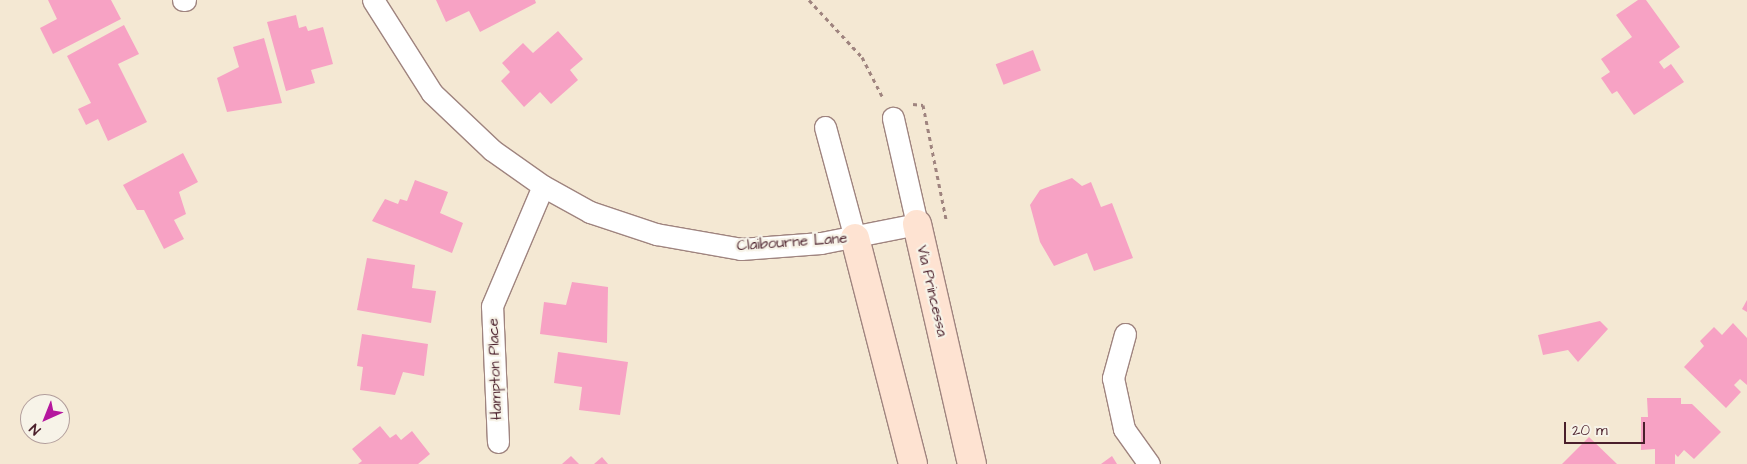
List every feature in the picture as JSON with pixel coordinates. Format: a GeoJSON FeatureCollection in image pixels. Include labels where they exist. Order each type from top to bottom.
{"type":"FeatureCollection","features":[{"type":"Feature","properties":{"kind":"street","name":"Claibourne Lane"},"geometry":{"type":"LineString","coordinates":[[374,0],[432,93],[492,150],[543,186],[590,212],[656,234],[741,248],[855,238],[917,224]]}},
{"type":"Feature","properties":{"kind":"street","name":"Via Princessa"},"geometry":{"type":"LineString","coordinates":[[893,118],[972,464]]}},
{"type":"Feature","properties":{"kind":"street"},"geometry":{"type":"LineString","coordinates":[[825,127],[913,464]]}},
{"type":"Feature","properties":{"kind":"street","name":"Hampton Place"},"geometry":{"type":"LineString","coordinates":[[498,442],[492,306],[543,186]]}},
{"type":"Feature","properties":{"kind":"street"},"geometry":{"type":"LineString","coordinates":[[1125,334],[1113,378],[1124,429],[1149,464]]}},
{"type":"Feature","properties":{"kind":"path"},"geometry":{"type":"LineString","coordinates":[[809,0],[862,57],[893,118]]}},
{"type":"Feature","properties":{"kind":"building"},"geometry":{"type":"Polygon","coordinates":[[[48,0],[111,0],[121,19],[53,54],[40,28],[57,19],[48,0]]]}},
{"type":"Feature","properties":{"kind":"building"},"geometry":{"type":"Polygon","coordinates":[[[436,0],[535,0],[536,3],[480,32],[469,11],[446,22],[436,0]]]}},
{"type":"Feature","properties":{"kind":"building"},"geometry":{"type":"Polygon","coordinates":[[[1638,0],[1646,0],[1680,47],[1659,62],[1664,69],[1671,64],[1684,82],[1634,115],[1617,91],[1612,94],[1601,78],[1610,72],[1601,59],[1632,37],[1616,15],[1638,0]]]}},
{"type":"Feature","properties":{"kind":"building"},"geometry":{"type":"Polygon","coordinates":[[[296,15],[299,28],[306,26],[308,31],[323,27],[333,64],[311,70],[315,83],[286,91],[267,22],[296,15]]]}},
{"type":"Feature","properties":{"kind":"building"},"geometry":{"type":"Polygon","coordinates":[[[124,25],[139,54],[118,64],[147,122],[108,141],[98,119],[86,125],[78,109],[91,103],[67,56],[124,25]]]}},
{"type":"Feature","properties":{"kind":"building"},"geometry":{"type":"Polygon","coordinates":[[[558,31],[583,59],[570,70],[578,80],[551,104],[540,92],[524,107],[501,81],[510,72],[502,63],[523,43],[533,53],[558,31]]]}},
{"type":"Feature","properties":{"kind":"building"},"geometry":{"type":"Polygon","coordinates":[[[264,38],[282,103],[227,112],[217,78],[239,67],[233,47],[264,38]]]}},
{"type":"Feature","properties":{"kind":"building"},"geometry":{"type":"Polygon","coordinates":[[[1033,50],[1041,71],[1004,85],[996,64],[1033,50]]]}},
{"type":"Feature","properties":{"kind":"building"},"geometry":{"type":"Polygon","coordinates":[[[183,153],[198,182],[179,192],[186,214],[174,220],[184,239],[164,249],[144,210],[137,210],[123,185],[183,153]]]}},
{"type":"Feature","properties":{"kind":"building"},"geometry":{"type":"Polygon","coordinates":[[[1072,178],[1082,186],[1091,182],[1101,207],[1112,203],[1133,258],[1094,271],[1087,253],[1054,266],[1040,242],[1030,205],[1040,190],[1072,178]]]}},
{"type":"Feature","properties":{"kind":"building"},"geometry":{"type":"Polygon","coordinates":[[[415,180],[448,192],[440,213],[463,223],[452,253],[372,221],[385,199],[398,204],[400,199],[407,201],[415,180]]]}},
{"type":"Feature","properties":{"kind":"building"},"geometry":{"type":"Polygon","coordinates":[[[367,258],[415,265],[412,288],[436,291],[431,323],[357,310],[367,258]]]}},
{"type":"Feature","properties":{"kind":"building"},"geometry":{"type":"Polygon","coordinates":[[[572,282],[608,287],[607,343],[540,334],[544,302],[566,305],[572,282]]]}},
{"type":"Feature","properties":{"kind":"building"},"geometry":{"type":"Polygon","coordinates":[[[1747,300],[1747,312],[1742,309],[1747,300]]]}},
{"type":"Feature","properties":{"kind":"building"},"geometry":{"type":"Polygon","coordinates":[[[1600,321],[1608,329],[1578,362],[1568,350],[1543,355],[1538,335],[1600,321]]]}},
{"type":"Feature","properties":{"kind":"building"},"geometry":{"type":"Polygon","coordinates":[[[1733,323],[1747,338],[1747,385],[1740,379],[1734,385],[1741,392],[1726,408],[1684,367],[1704,346],[1700,341],[1714,327],[1722,335],[1733,323]]]}},
{"type":"Feature","properties":{"kind":"building"},"geometry":{"type":"Polygon","coordinates":[[[362,334],[428,344],[424,376],[403,372],[395,395],[360,390],[363,367],[357,366],[362,334]]]}},
{"type":"Feature","properties":{"kind":"building"},"geometry":{"type":"Polygon","coordinates":[[[558,352],[628,362],[620,415],[579,410],[582,387],[554,383],[558,352]]]}},
{"type":"Feature","properties":{"kind":"building"},"geometry":{"type":"Polygon","coordinates":[[[1647,398],[1681,398],[1681,404],[1692,404],[1721,432],[1694,459],[1684,450],[1678,457],[1675,454],[1675,464],[1655,464],[1655,449],[1641,450],[1641,417],[1648,417],[1647,398]]]}},
{"type":"Feature","properties":{"kind":"building"},"geometry":{"type":"Polygon","coordinates":[[[380,426],[390,438],[396,434],[401,440],[412,431],[430,454],[418,464],[358,464],[362,461],[352,449],[380,426]]]}},
{"type":"Feature","properties":{"kind":"building"},"geometry":{"type":"Polygon","coordinates":[[[1589,437],[1617,464],[1562,464],[1589,437]]]}},
{"type":"Feature","properties":{"kind":"building"},"geometry":{"type":"Polygon","coordinates":[[[571,456],[579,464],[562,464],[571,456]]]}},
{"type":"Feature","properties":{"kind":"building"},"geometry":{"type":"Polygon","coordinates":[[[1112,456],[1117,464],[1101,464],[1112,456]]]}},
{"type":"Feature","properties":{"kind":"building"},"geometry":{"type":"Polygon","coordinates":[[[602,457],[608,464],[594,464],[602,457]]]}}]}
